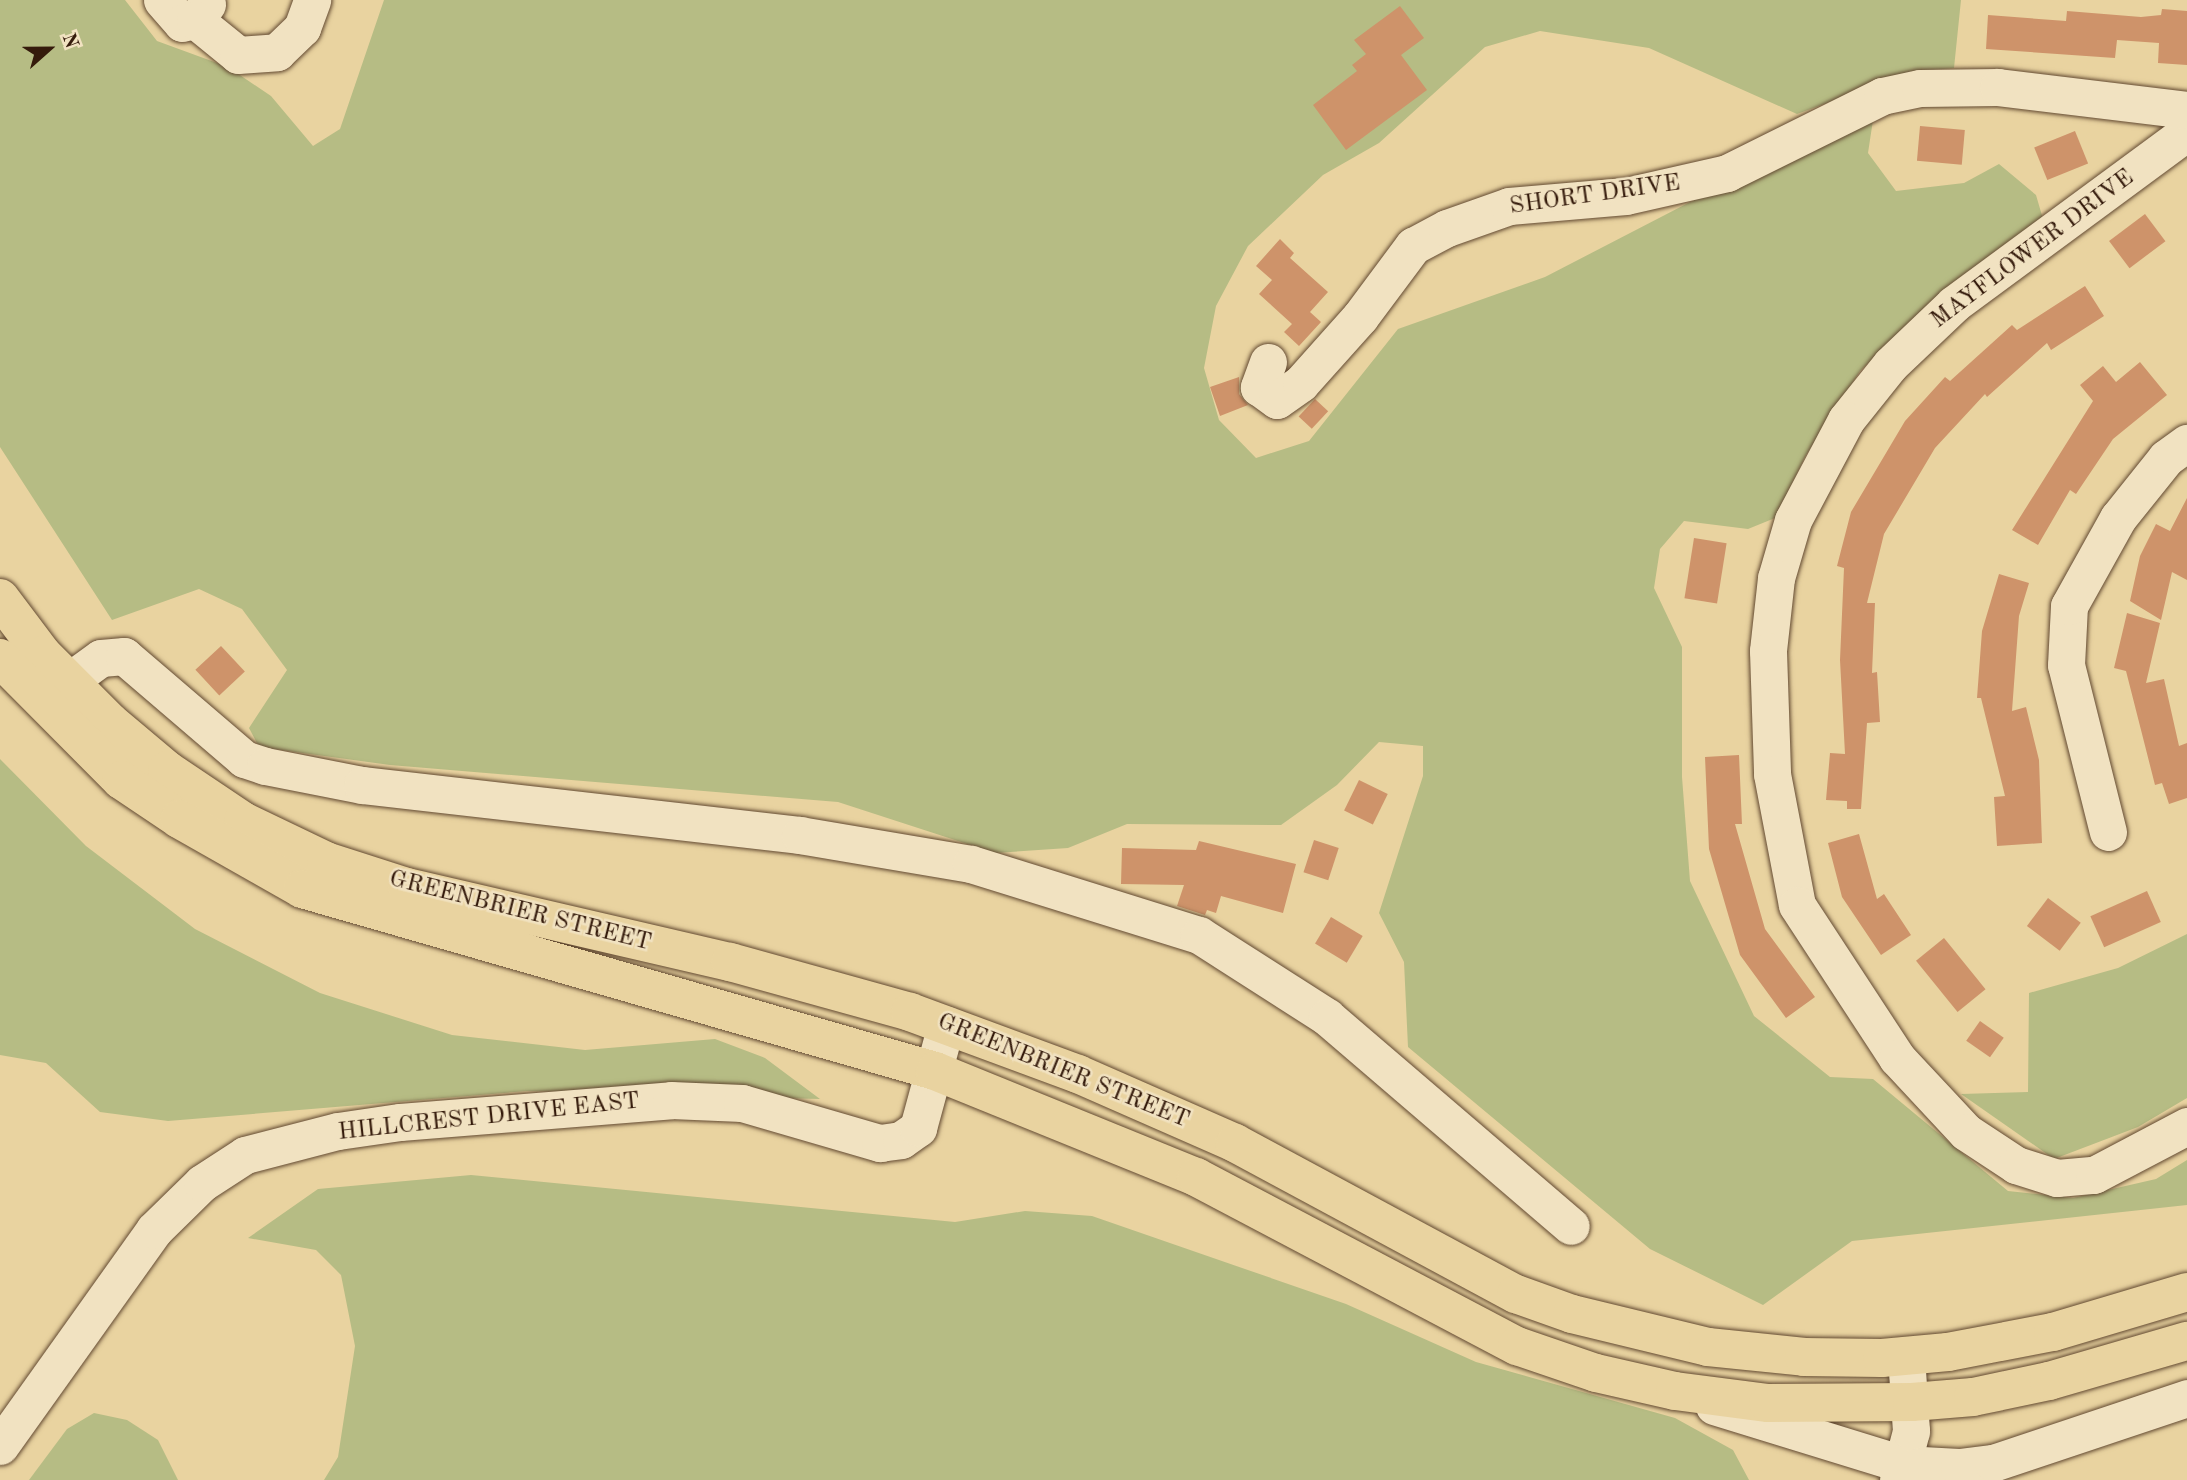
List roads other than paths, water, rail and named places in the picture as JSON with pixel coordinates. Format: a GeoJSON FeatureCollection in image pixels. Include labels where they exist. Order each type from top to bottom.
{"type":"FeatureCollection","features":[{"type":"Feature","properties":{"kind":"main road","name":"GREENBRIER STREET"},"geometry":{"type":"LineString","coordinates":[[0,598],[69,681],[120,730],[214,803],[327,860],[407,887],[730,962],[946,1025],[1078,1074],[1235,1143],[1516,1294],[1572,1314],[1708,1347],[1804,1357],[1906,1355],[2053,1332],[2187,1292]]}},
{"type":"Feature","properties":{"kind":"main road","name":"GREENBRIER STREET"},"geometry":{"type":"LineString","coordinates":[[0,658],[121,780],[178,819],[302,889],[935,1070],[1196,1177],[1517,1346],[1596,1373],[1675,1391],[1768,1403],[1912,1402],[1973,1396],[2049,1381],[2187,1341]]}},
{"type":"Feature","properties":{"kind":"street"},"geometry":{"type":"LineString","coordinates":[[162,0],[182,23],[202,10],[238,55],[277,52],[302,28],[312,0]]}},
{"type":"Feature","properties":{"kind":"street","name":"SHORT DRIVE"},"geometry":{"type":"LineString","coordinates":[[1268,362],[1259,387],[1277,400],[1301,383],[1360,317],[1413,246],[1447,228],[1509,206],[1626,196],[1727,173],[1882,96],[1920,88],[1998,87],[2187,110]]}},
{"type":"Feature","properties":{"kind":"street","name":"MAYFLOWER DRIVE"},"geometry":{"type":"LineString","coordinates":[[2187,132],[1954,304],[1890,365],[1846,420],[1793,520],[1776,578],[1768,651],[1772,774],[1797,905],[1897,1058],[1966,1132],[2016,1165],[2057,1178],[2095,1175],[2187,1126]]}},
{"type":"Feature","properties":{"kind":"street"},"geometry":{"type":"LineString","coordinates":[[2108,832],[2066,665],[2069,607],[2118,518],[2166,458],[2187,443]]}},
{"type":"Feature","properties":{"kind":"street"},"geometry":{"type":"LineString","coordinates":[[69,681],[101,658],[124,656],[244,760],[265,766],[362,785],[800,835],[971,864],[1199,935],[1327,1017],[1572,1226]]}},
{"type":"Feature","properties":{"kind":"street","name":"HILLCREST DRIVE EAST"},"geometry":{"type":"LineString","coordinates":[[0,1446],[154,1230],[202,1183],[245,1155],[338,1131],[400,1122],[671,1100],[742,1103],[880,1143],[901,1140],[918,1128],[946,1025]]}},
{"type":"Feature","properties":{"kind":"street"},"geometry":{"type":"LineString","coordinates":[[1901,1472],[1912,1402],[1906,1355]]}},
{"type":"Feature","properties":{"kind":"street"},"geometry":{"type":"LineString","coordinates":[[1633,1380],[1901,1472],[1993,1462],[2187,1398]]}}]}
